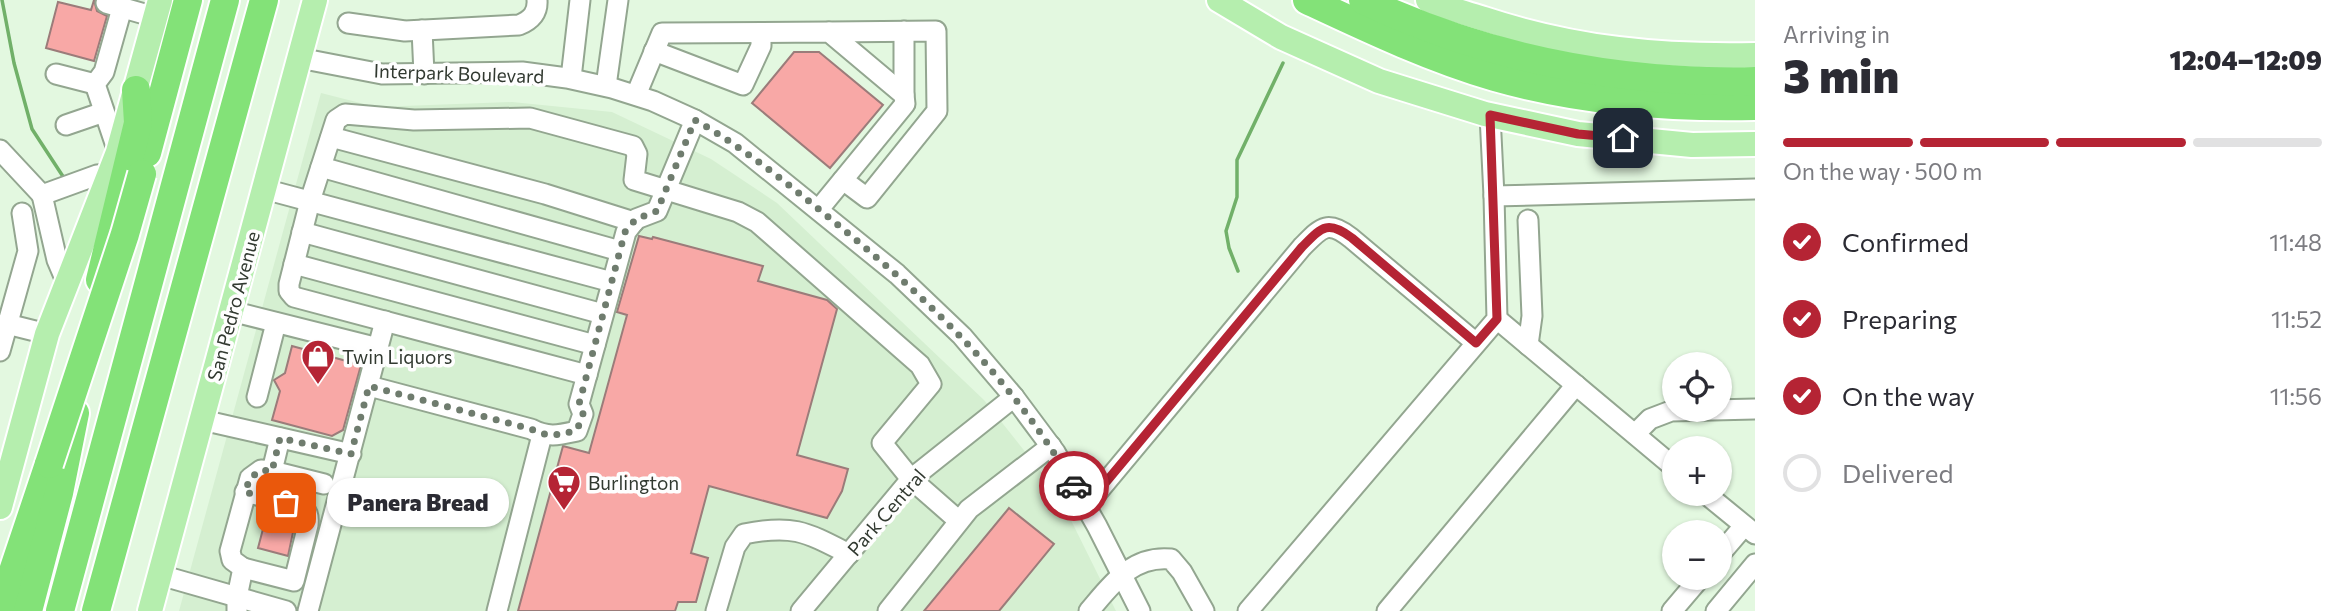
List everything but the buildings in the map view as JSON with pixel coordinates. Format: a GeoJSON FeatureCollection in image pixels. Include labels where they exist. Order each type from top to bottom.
{"type":"FeatureCollection","features":[{"type":"Feature","properties":{"kind":"highway"},"geometry":{"type":"LineString","coordinates":[[0,610],[125,234],[188,0]]}},
{"type":"Feature","properties":{"kind":"highway"},"geometry":{"type":"LineString","coordinates":[[60,611],[225,0]]}},
{"type":"Feature","properties":{"kind":"highway"},"geometry":{"type":"LineString","coordinates":[[96,611],[264,0]]}},
{"type":"Feature","properties":{"kind":"highway"},"geometry":{"type":"LineString","coordinates":[[1307,0],[1394,41],[1496,77],[1590,97],[1688,107],[1755,106]]}},
{"type":"Feature","properties":{"kind":"highway"},"geometry":{"type":"LineString","coordinates":[[1363,0],[1407,21],[1504,54],[1593,72],[1704,82],[1755,81]]}},
{"type":"Feature","properties":{"kind":"highway"},"geometry":{"type":"LineString","coordinates":[[28,611],[63,477],[108,240],[138,123],[136,90]]}},
{"type":"Feature","properties":{"kind":"main road","name":"San Pedro Avenue"},"geometry":{"type":"LineString","coordinates":[[150,611],[315,0]]}},
{"type":"Feature","properties":{"kind":"main road"},"geometry":{"type":"LineString","coordinates":[[1219,0],[1281,37],[1378,81],[1490,115],[1578,134],[1692,145],[1755,144]]}},
{"type":"Feature","properties":{"kind":"main road"},"geometry":{"type":"LineString","coordinates":[[1428,0],[1455,5],[1530,34],[1624,51],[1703,56],[1755,55]]}},
{"type":"Feature","properties":{"kind":"main road"},"geometry":{"type":"LineString","coordinates":[[0,507],[8,446],[66,281],[114,163],[158,9]]}},
{"type":"Feature","properties":{"kind":"street"},"geometry":{"type":"LineString","coordinates":[[348,23],[405,31],[519,24],[529,21],[534,15],[537,0]]}},
{"type":"Feature","properties":{"kind":"street"},"geometry":{"type":"LineString","coordinates":[[571,78],[580,0]]}},
{"type":"Feature","properties":{"kind":"street"},"geometry":{"type":"LineString","coordinates":[[606,86],[618,0]]}},
{"type":"Feature","properties":{"kind":"street"},"geometry":{"type":"LineString","coordinates":[[95,84],[104,72],[116,4],[158,9]]}},
{"type":"Feature","properties":{"kind":"street"},"geometry":{"type":"LineString","coordinates":[[422,30],[424,74]]}},
{"type":"Feature","properties":{"kind":"street"},"geometry":{"type":"LineString","coordinates":[[819,209],[905,104],[904,31]]}},
{"type":"Feature","properties":{"kind":"street"},"geometry":{"type":"LineString","coordinates":[[636,95],[662,33],[936,31],[937,111],[867,198],[843,180]]}},
{"type":"Feature","properties":{"kind":"street"},"geometry":{"type":"LineString","coordinates":[[828,32],[904,95]]}},
{"type":"Feature","properties":{"kind":"street"},"geometry":{"type":"LineString","coordinates":[[654,51],[743,85],[761,46],[761,33]]}},
{"type":"Feature","properties":{"kind":"street","name":"Interpark Boulevard"},"geometry":{"type":"LineString","coordinates":[[299,58],[382,74],[522,72],[571,78],[636,95],[695,120],[735,143],[897,274],[962,336],[1051,446],[1086,506],[1140,611]]}},
{"type":"Feature","properties":{"kind":"street"},"geometry":{"type":"LineString","coordinates":[[56,74],[95,84]]}},
{"type":"Feature","properties":{"kind":"street"},"geometry":{"type":"LineString","coordinates":[[43,195],[97,175],[114,163],[104,112],[95,84]]}},
{"type":"Feature","properties":{"kind":"street"},"geometry":{"type":"LineString","coordinates":[[66,125],[104,112]]}},
{"type":"Feature","properties":{"kind":"street"},"geometry":{"type":"LineString","coordinates":[[587,375],[294,298],[289,291],[289,284],[310,201],[336,120],[345,114],[414,120],[530,118],[633,146],[637,154],[634,180],[738,212],[757,222],[920,365],[931,384],[882,443],[911,479],[959,521]]}},
{"type":"Feature","properties":{"kind":"street"},"geometry":{"type":"LineString","coordinates":[[1248,611],[1497,319],[1490,115]]}},
{"type":"Feature","properties":{"kind":"street"},"geometry":{"type":"LineString","coordinates":[[369,386],[531,429],[542,435],[559,435],[577,430],[583,414],[579,404],[625,232],[634,222],[657,211],[695,120]]}},
{"type":"Feature","properties":{"kind":"street"},"geometry":{"type":"LineString","coordinates":[[331,137],[545,194],[634,222]]}},
{"type":"Feature","properties":{"kind":"street"},"geometry":{"type":"LineString","coordinates":[[2,155],[43,195],[57,260],[66,281]]}},
{"type":"Feature","properties":{"kind":"street"},"geometry":{"type":"LineString","coordinates":[[321,167],[620,251]]}},
{"type":"Feature","properties":{"kind":"street"},"geometry":{"type":"LineString","coordinates":[[264,189],[612,282]]}},
{"type":"Feature","properties":{"kind":"street"},"geometry":{"type":"LineString","coordinates":[[1494,196],[1755,189]]}},
{"type":"Feature","properties":{"kind":"street"},"geometry":{"type":"LineString","coordinates":[[0,351],[4,325],[28,251],[22,213]]}},
{"type":"Feature","properties":{"kind":"street"},"geometry":{"type":"LineString","coordinates":[[1528,220],[1532,316],[1528,345]]}},
{"type":"Feature","properties":{"kind":"street"},"geometry":{"type":"LineString","coordinates":[[1086,506],[1302,247],[1318,231],[1329,226],[1339,228],[1476,343]]}},
{"type":"Feature","properties":{"kind":"street"},"geometry":{"type":"LineString","coordinates":[[302,232],[603,314]]}},
{"type":"Feature","properties":{"kind":"street"},"geometry":{"type":"LineString","coordinates":[[294,264],[595,345]]}},
{"type":"Feature","properties":{"kind":"street"},"geometry":{"type":"LineString","coordinates":[[231,311],[378,348]]}},
{"type":"Feature","properties":{"kind":"street"},"geometry":{"type":"LineString","coordinates":[[1497,319],[1662,456]]}},
{"type":"Feature","properties":{"kind":"street"},"geometry":{"type":"LineString","coordinates":[[309,611],[385,321]]}},
{"type":"Feature","properties":{"kind":"street"},"geometry":{"type":"LineString","coordinates":[[257,397],[276,323]]}},
{"type":"Feature","properties":{"kind":"street"},"geometry":{"type":"LineString","coordinates":[[4,325],[47,334]]}},
{"type":"Feature","properties":{"kind":"street"},"geometry":{"type":"LineString","coordinates":[[1387,611],[1576,385]]}},
{"type":"Feature","properties":{"kind":"street","name":"Park Central"},"geometry":{"type":"LineString","coordinates":[[802,611],[911,479],[1014,397]]}},
{"type":"Feature","properties":{"kind":"street"},"geometry":{"type":"LineString","coordinates":[[1635,434],[1650,419],[1671,411],[1755,409]]}},
{"type":"Feature","properties":{"kind":"street"},"geometry":{"type":"LineString","coordinates":[[202,420],[351,454]]}},
{"type":"Feature","properties":{"kind":"street"},"geometry":{"type":"LineString","coordinates":[[497,611],[542,435]]}},
{"type":"Feature","properties":{"kind":"street"},"geometry":{"type":"LineString","coordinates":[[272,471],[280,438]]}},
{"type":"Feature","properties":{"kind":"street"},"geometry":{"type":"LineString","coordinates":[[888,611],[969,509],[1051,446]]}},
{"type":"Feature","properties":{"kind":"street"},"geometry":{"type":"LineString","coordinates":[[245,492],[300,506],[306,510],[309,525],[294,581],[243,568],[232,559],[230,551],[245,492],[250,478],[261,470],[324,484]]}},
{"type":"Feature","properties":{"kind":"street"},"geometry":{"type":"LineString","coordinates":[[1721,506],[1750,530],[1732,544]]}},
{"type":"Feature","properties":{"kind":"street"},"geometry":{"type":"LineString","coordinates":[[716,611],[735,547],[744,534],[774,528],[808,533],[849,554]]}},
{"type":"Feature","properties":{"kind":"street"},"geometry":{"type":"LineString","coordinates":[[1089,611],[1121,573],[1157,558],[1171,559],[1182,572],[1204,611]]}},
{"type":"Feature","properties":{"kind":"street"},"geometry":{"type":"LineString","coordinates":[[1716,611],[1755,564]]}},
{"type":"Feature","properties":{"kind":"street"},"geometry":{"type":"LineString","coordinates":[[226,603],[243,568]]}},
{"type":"Feature","properties":{"kind":"street"},"geometry":{"type":"LineString","coordinates":[[160,575],[226,603],[286,611]]}},
{"type":"Feature","properties":{"kind":"street"},"geometry":{"type":"LineString","coordinates":[[1672,611],[1690,590]]}},
{"type":"Feature","properties":{"kind":"shaded area"},"geometry":{"type":"Polygon","coordinates":[[[321,93],[376,107],[512,102],[612,112],[711,159],[777,203],[984,400],[1057,492],[1116,611],[179,611],[321,93]]]}},
{"type":"Feature","properties":{"kind":"waterway"},"geometry":{"type":"LineString","coordinates":[[2,0],[14,63],[32,129],[64,178]]}},
{"type":"Feature","properties":{"kind":"waterway"},"geometry":{"type":"LineString","coordinates":[[1238,271],[1226,231],[1237,197],[1237,160],[1283,63]]}},
{"type":"Feature","properties":{"kind":"way so far"},"geometry":{"type":"LineString","coordinates":[[286,503],[245,492],[250,478],[261,470],[272,471],[280,438],[351,454],[369,386],[531,429],[542,435],[559,435],[577,430],[583,414],[579,404],[625,232],[636,219],[657,211],[695,120],[735,143],[819,209],[897,274],[962,336],[1014,397],[1055,452],[1074,486]]}},
{"type":"Feature","properties":{"kind":"place","name":"Twin Liquors"},"geometry":{"type":"Point","coordinates":[318,386]}},
{"type":"Feature","properties":{"kind":"place","name":"Panera Bread"},"geometry":{"type":"Point","coordinates":[286,503]}},
{"type":"Feature","properties":{"kind":"place","name":"Burlington"},"geometry":{"type":"Point","coordinates":[564,512]}},
{"type":"Feature","properties":{"kind":"route"},"geometry":{"type":"LineString","coordinates":[[1074,486],[1086,506],[1302,247],[1318,231],[1329,226],[1339,228],[1352,238],[1476,343],[1497,319],[1490,115],[1578,134],[1623,138]]}}]}
